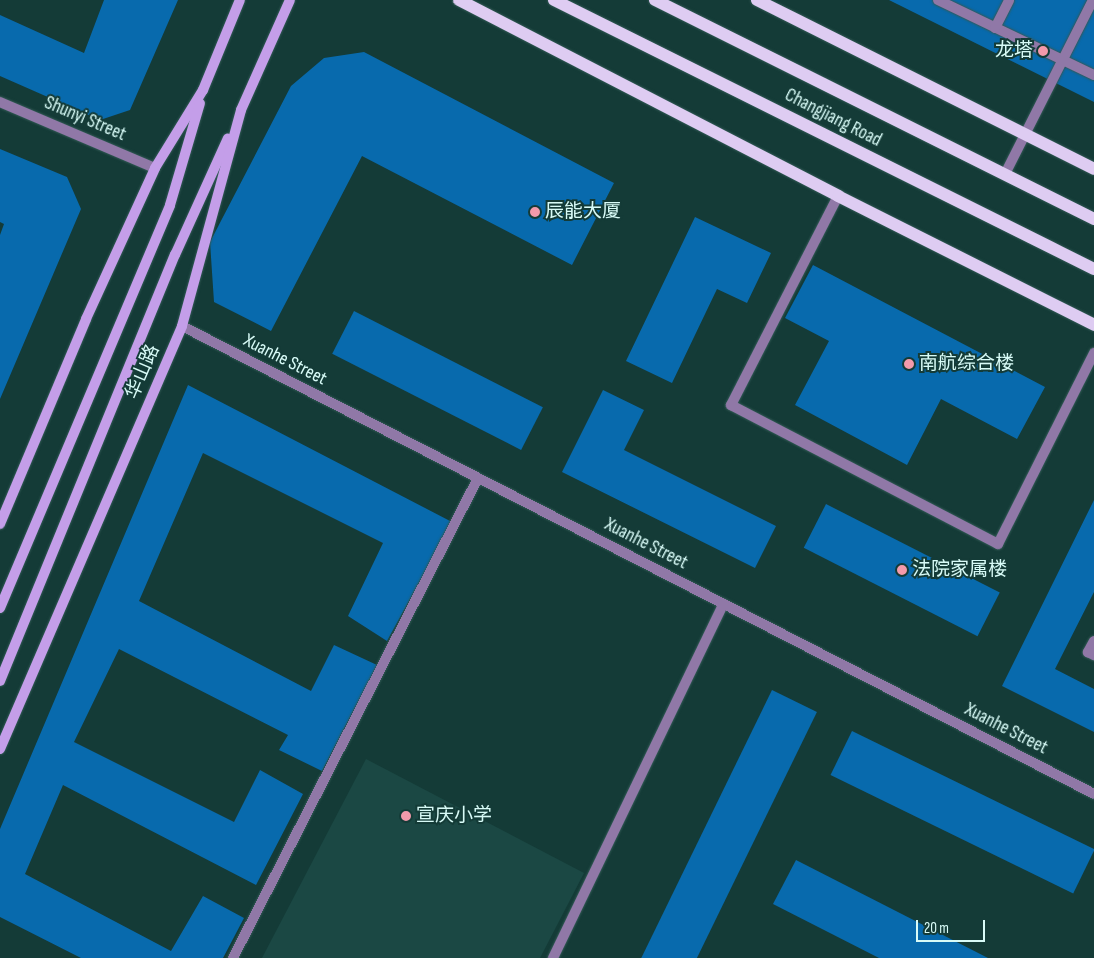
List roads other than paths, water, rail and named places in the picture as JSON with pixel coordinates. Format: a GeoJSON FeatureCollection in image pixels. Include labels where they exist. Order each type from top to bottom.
{"type":"FeatureCollection","features":[{"type":"Feature","properties":{"kind":"main road"},"geometry":{"type":"LineString","coordinates":[[0,608],[170,205],[203,90],[240,0]]}},
{"type":"Feature","properties":{"kind":"main road","name":"华山路"},"geometry":{"type":"LineString","coordinates":[[0,748],[182,326],[241,110],[290,0]]}},
{"type":"Feature","properties":{"kind":"main road"},"geometry":{"type":"LineString","coordinates":[[459,0],[838,196],[1094,325]]}},
{"type":"Feature","properties":{"kind":"main road","name":"Changjiang Road"},"geometry":{"type":"LineString","coordinates":[[554,0],[1094,270]]}},
{"type":"Feature","properties":{"kind":"main road","name":"Changjiang Road"},"geometry":{"type":"LineString","coordinates":[[655,0],[1094,219]]}},
{"type":"Feature","properties":{"kind":"main road"},"geometry":{"type":"LineString","coordinates":[[758,0],[1094,169]]}},
{"type":"Feature","properties":{"kind":"main road"},"geometry":{"type":"LineString","coordinates":[[0,524],[86,319],[156,168],[203,90]]}},
{"type":"Feature","properties":{"kind":"main road"},"geometry":{"type":"LineString","coordinates":[[0,681],[175,255],[241,110]]}},
{"type":"Feature","properties":{"kind":"street"},"geometry":{"type":"LineString","coordinates":[[938,0],[1094,75]]}},
{"type":"Feature","properties":{"kind":"street"},"geometry":{"type":"LineString","coordinates":[[995,28],[1009,0]]}},
{"type":"Feature","properties":{"kind":"street"},"geometry":{"type":"LineString","coordinates":[[1006,174],[1093,0]]}},
{"type":"Feature","properties":{"kind":"street","name":"Shunyi Street"},"geometry":{"type":"LineString","coordinates":[[0,102],[156,168]]}},
{"type":"Feature","properties":{"kind":"street"},"geometry":{"type":"LineString","coordinates":[[838,196],[731,404],[998,544],[1094,353]]}},
{"type":"Feature","properties":{"kind":"street","name":"Xuanhe Street"},"geometry":{"type":"LineString","coordinates":[[182,326],[1094,794]]}},
{"type":"Feature","properties":{"kind":"street"},"geometry":{"type":"LineString","coordinates":[[233,958],[478,478]]}},
{"type":"Feature","properties":{"kind":"street"},"geometry":{"type":"LineString","coordinates":[[553,958],[723,604]]}},
{"type":"Feature","properties":{"kind":"street"},"geometry":{"type":"LineString","coordinates":[[1094,641],[1088,652],[1094,655]]}},
{"type":"Feature","properties":{"kind":"place","name":"龙塔"},"geometry":{"type":"Point","coordinates":[1043,51]}},
{"type":"Feature","properties":{"kind":"place","name":"辰能大厦"},"geometry":{"type":"Point","coordinates":[535,212]}},
{"type":"Feature","properties":{"kind":"place","name":"南航综合楼"},"geometry":{"type":"Point","coordinates":[909,364]}},
{"type":"Feature","properties":{"kind":"place","name":"法院家属楼"},"geometry":{"type":"Point","coordinates":[902,570]}},
{"type":"Feature","properties":{"kind":"place","name":"宣庆小学"},"geometry":{"type":"Point","coordinates":[406,816]}}]}
